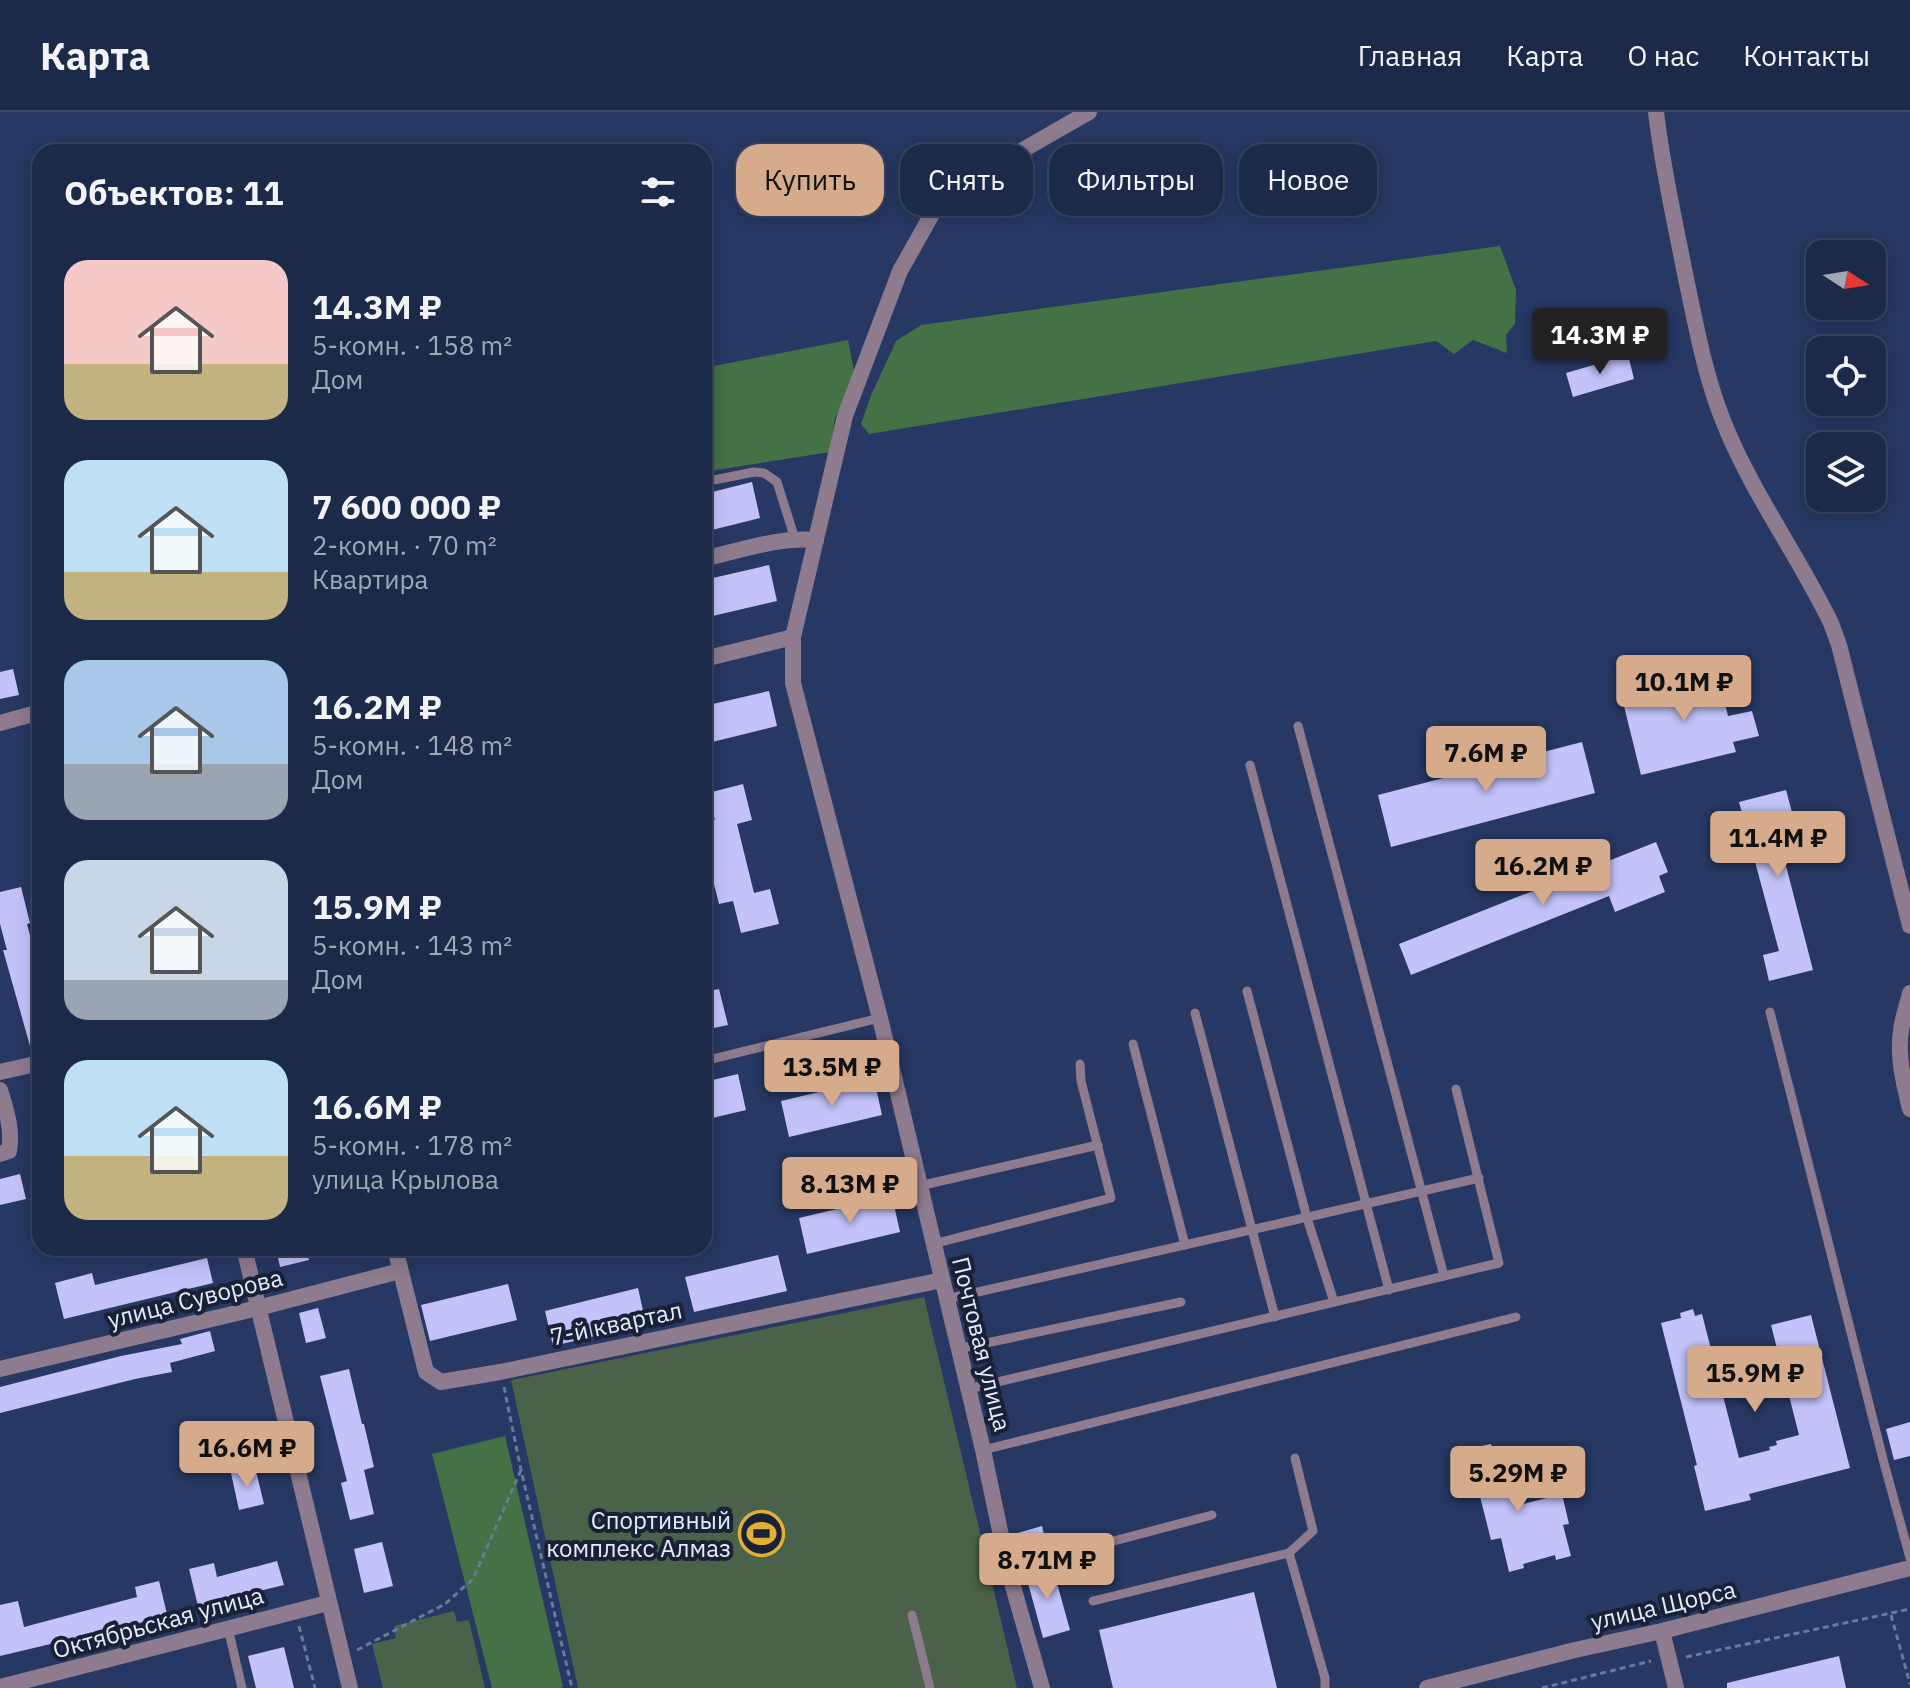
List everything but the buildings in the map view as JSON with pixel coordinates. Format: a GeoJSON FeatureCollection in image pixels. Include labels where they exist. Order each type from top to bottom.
{"type":"FeatureCollection","features":[{"type":"Feature","properties":{"kind":"street","name":"Почтовая улица"},"geometry":{"type":"LineString","coordinates":[[1042,1688],[1008,1569],[983,1450],[880,1018],[793,683],[793,637],[845,416],[900,271],[936,207],[967,182],[1089,112]]}},
{"type":"Feature","properties":{"kind":"street"},"geometry":{"type":"LineString","coordinates":[[1656,112],[1663,167],[1691,302],[1716,400],[1753,484],[1822,604],[1835,634],[1910,926]]}},
{"type":"Feature","properties":{"kind":"street"},"geometry":{"type":"LineString","coordinates":[[712,557],[795,539],[816,540]]}},
{"type":"Feature","properties":{"kind":"street"},"geometry":{"type":"LineString","coordinates":[[712,657],[793,637]]}},
{"type":"Feature","properties":{"kind":"street"},"geometry":{"type":"LineString","coordinates":[[0,723],[32,714]]}},
{"type":"Feature","properties":{"kind":"street"},"geometry":{"type":"LineString","coordinates":[[1910,993],[1901,1031],[1900,1053],[1910,1109]]}},
{"type":"Feature","properties":{"kind":"street"},"geometry":{"type":"LineString","coordinates":[[0,1072],[32,1065]]}},
{"type":"Feature","properties":{"kind":"street"},"geometry":{"type":"LineString","coordinates":[[0,1090],[11,1138],[9,1151],[0,1154]]}},
{"type":"Feature","properties":{"kind":"street"},"geometry":{"type":"LineString","coordinates":[[246,1256],[350,1688]]}},
{"type":"Feature","properties":{"kind":"street","name":"7-й квартал"},"geometry":{"type":"LineString","coordinates":[[397,1256],[426,1372],[441,1382],[942,1280]]}},
{"type":"Feature","properties":{"kind":"street","name":"улица Суворова"},"geometry":{"type":"LineString","coordinates":[[0,1369],[400,1271]]}},
{"type":"Feature","properties":{"kind":"street","name":"улица Щорса"},"geometry":{"type":"LineString","coordinates":[[1427,1688],[1910,1568]]}},
{"type":"Feature","properties":{"kind":"street","name":"Октябрьская улица"},"geometry":{"type":"LineString","coordinates":[[0,1687],[328,1603]]}},
{"type":"Feature","properties":{"kind":"street"},"geometry":{"type":"LineString","coordinates":[[1662,1631],[1676,1688]]}},
{"type":"Feature","properties":{"kind":"lane"},"geometry":{"type":"LineString","coordinates":[[712,480],[754,472],[764,473],[777,482],[795,539]]}},
{"type":"Feature","properties":{"kind":"lane"},"geometry":{"type":"LineString","coordinates":[[1298,726],[1444,1276]]}},
{"type":"Feature","properties":{"kind":"lane"},"geometry":{"type":"LineString","coordinates":[[1250,765],[1389,1290]]}},
{"type":"Feature","properties":{"kind":"lane"},"geometry":{"type":"LineString","coordinates":[[1247,991],[1307,1218],[1334,1302]]}},
{"type":"Feature","properties":{"kind":"lane"},"geometry":{"type":"LineString","coordinates":[[1770,1012],[1910,1558]]}},
{"type":"Feature","properties":{"kind":"lane"},"geometry":{"type":"LineString","coordinates":[[1195,1013],[1275,1317]]}},
{"type":"Feature","properties":{"kind":"lane"},"geometry":{"type":"LineString","coordinates":[[712,1059],[880,1018]]}},
{"type":"Feature","properties":{"kind":"lane"},"geometry":{"type":"LineString","coordinates":[[1133,1044],[1185,1245]]}},
{"type":"Feature","properties":{"kind":"lane"},"geometry":{"type":"LineString","coordinates":[[933,1244],[1111,1198],[1081,1081],[1080,1064]]}},
{"type":"Feature","properties":{"kind":"lane"},"geometry":{"type":"LineString","coordinates":[[968,1389],[1499,1263],[1456,1089]]}},
{"type":"Feature","properties":{"kind":"lane"},"geometry":{"type":"LineString","coordinates":[[919,1186],[1098,1145]]}},
{"type":"Feature","properties":{"kind":"lane"},"geometry":{"type":"LineString","coordinates":[[947,1299],[1479,1178]]}},
{"type":"Feature","properties":{"kind":"lane"},"geometry":{"type":"LineString","coordinates":[[958,1349],[1181,1302]]}},
{"type":"Feature","properties":{"kind":"lane"},"geometry":{"type":"LineString","coordinates":[[983,1450],[1516,1317]]}},
{"type":"Feature","properties":{"kind":"lane"},"geometry":{"type":"LineString","coordinates":[[1093,1601],[1289,1553],[1313,1531],[1295,1458]]}},
{"type":"Feature","properties":{"kind":"lane"},"geometry":{"type":"LineString","coordinates":[[1008,1569],[1212,1515]]}},
{"type":"Feature","properties":{"kind":"lane"},"geometry":{"type":"LineString","coordinates":[[1289,1553],[1325,1678],[1325,1688]]}},
{"type":"Feature","properties":{"kind":"lane"},"geometry":{"type":"LineString","coordinates":[[912,1615],[930,1688]]}},
{"type":"Feature","properties":{"kind":"lane"},"geometry":{"type":"LineString","coordinates":[[228,1628],[242,1688]]}},
{"type":"Feature","properties":{"kind":"path"},"geometry":{"type":"LineString","coordinates":[[500,1372],[572,1688]]}},
{"type":"Feature","properties":{"kind":"path"},"geometry":{"type":"LineString","coordinates":[[342,1658],[445,1604],[473,1579],[521,1470]]}},
{"type":"Feature","properties":{"kind":"path"},"geometry":{"type":"LineString","coordinates":[[1542,1688],[1668,1657],[1692,1657],[1910,1609]]}},
{"type":"Feature","properties":{"kind":"path"},"geometry":{"type":"LineString","coordinates":[[296,1611],[315,1688]]}},
{"type":"Feature","properties":{"kind":"path"},"geometry":{"type":"LineString","coordinates":[[1891,1614],[1910,1684]]}},
{"type":"Feature","properties":{"kind":"green space"},"geometry":{"type":"Polygon","coordinates":[[[1500,246],[1516,290],[1515,324],[1506,335],[1507,353],[1473,340],[1454,354],[1436,341],[869,434],[861,424],[896,341],[921,325],[1500,246]]]}},
{"type":"Feature","properties":{"kind":"green space"},"geometry":{"type":"Polygon","coordinates":[[[848,340],[855,376],[835,418],[830,452],[712,471],[712,366],[848,340]]]}},
{"type":"Feature","properties":{"kind":"green space","name":"Спортивный комплекс Алмаз"},"geometry":{"type":"Polygon","coordinates":[[[924,1297],[1017,1688],[578,1688],[511,1380],[924,1297]]]}},
{"type":"Feature","properties":{"kind":"green space"},"geometry":{"type":"Polygon","coordinates":[[[505,1436],[563,1687],[560,1688],[492,1688],[432,1454],[505,1436]]]}},
{"type":"Feature","properties":{"kind":"green space"},"geometry":{"type":"Polygon","coordinates":[[[454,1611],[457,1622],[469,1620],[485,1688],[383,1688],[372,1644],[396,1638],[394,1626],[454,1611]]]}},
{"type":"Feature","properties":{"kind":"place","name":"Спортивный комплекс Алмаз"},"geometry":{"type":"Point","coordinates":[762,1534]}}]}
